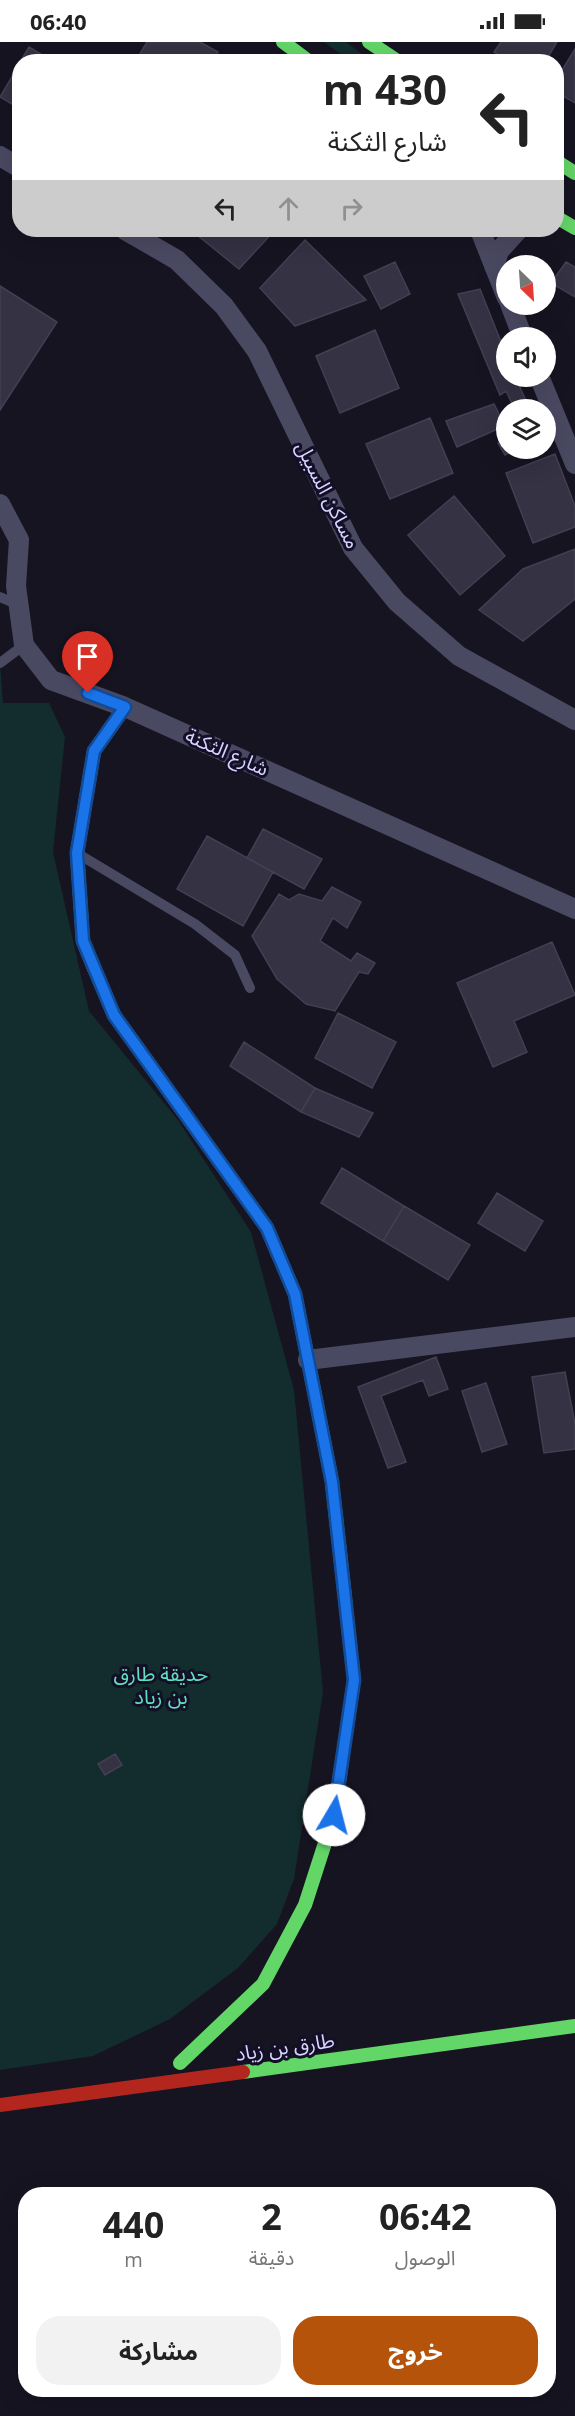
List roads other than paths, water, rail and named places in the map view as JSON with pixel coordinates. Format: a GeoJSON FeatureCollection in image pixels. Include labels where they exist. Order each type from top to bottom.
{"type":"FeatureCollection","features":[{"type":"Feature","properties":{"kind":"street"},"geometry":{"type":"LineString","coordinates":[[283,42],[299,54]]}},
{"type":"Feature","properties":{"kind":"street"},"geometry":{"type":"LineString","coordinates":[[369,42],[387,54]]}},
{"type":"Feature","properties":{"kind":"street","name":"مساكن السبيل"},"geometry":{"type":"LineString","coordinates":[[137,237],[177,260],[224,306],[257,351],[353,548],[397,602],[459,656],[575,720]]}},
{"type":"Feature","properties":{"kind":"street"},"geometry":{"type":"LineString","coordinates":[[483,237],[496,271]]}},
{"type":"Feature","properties":{"kind":"street"},"geometry":{"type":"LineString","coordinates":[[494,266],[499,251],[512,237]]}},
{"type":"Feature","properties":{"kind":"street"},"geometry":{"type":"LineString","coordinates":[[544,387],[575,464]]}},
{"type":"Feature","properties":{"kind":"street"},"geometry":{"type":"LineString","coordinates":[[0,504],[19,540],[16,586],[24,645]]}},
{"type":"Feature","properties":{"kind":"street","name":"شارع الثكنة"},"geometry":{"type":"LineString","coordinates":[[24,645],[51,680],[125,707],[575,909]]}},
{"type":"Feature","properties":{"kind":"street"},"geometry":{"type":"LineString","coordinates":[[125,707],[94,751],[77,853],[83,941],[114,1015],[267,1228],[295,1294],[332,1482],[354,1680],[334,1815],[305,1905],[263,1984],[175,2063],[203,2060]]}},
{"type":"Feature","properties":{"kind":"street"},"geometry":{"type":"LineString","coordinates":[[308,1360],[575,1327]]}},
{"type":"Feature","properties":{"kind":"street","name":"طارق بن زياد"},"geometry":{"type":"LineString","coordinates":[[0,2105],[575,2026]]}},
{"type":"Feature","properties":{"kind":"lane"},"geometry":{"type":"LineString","coordinates":[[0,597],[19,605]]}},
{"type":"Feature","properties":{"kind":"lane"},"geometry":{"type":"LineString","coordinates":[[0,663],[24,645]]}},
{"type":"Feature","properties":{"kind":"lane"},"geometry":{"type":"LineString","coordinates":[[77,853],[195,924],[236,955],[250,988]]}},
{"type":"Feature","properties":{"kind":"park label","name":"حديقة طارق بن زياد"},"geometry":{"type":"Point","coordinates":[161,1686]}}]}
